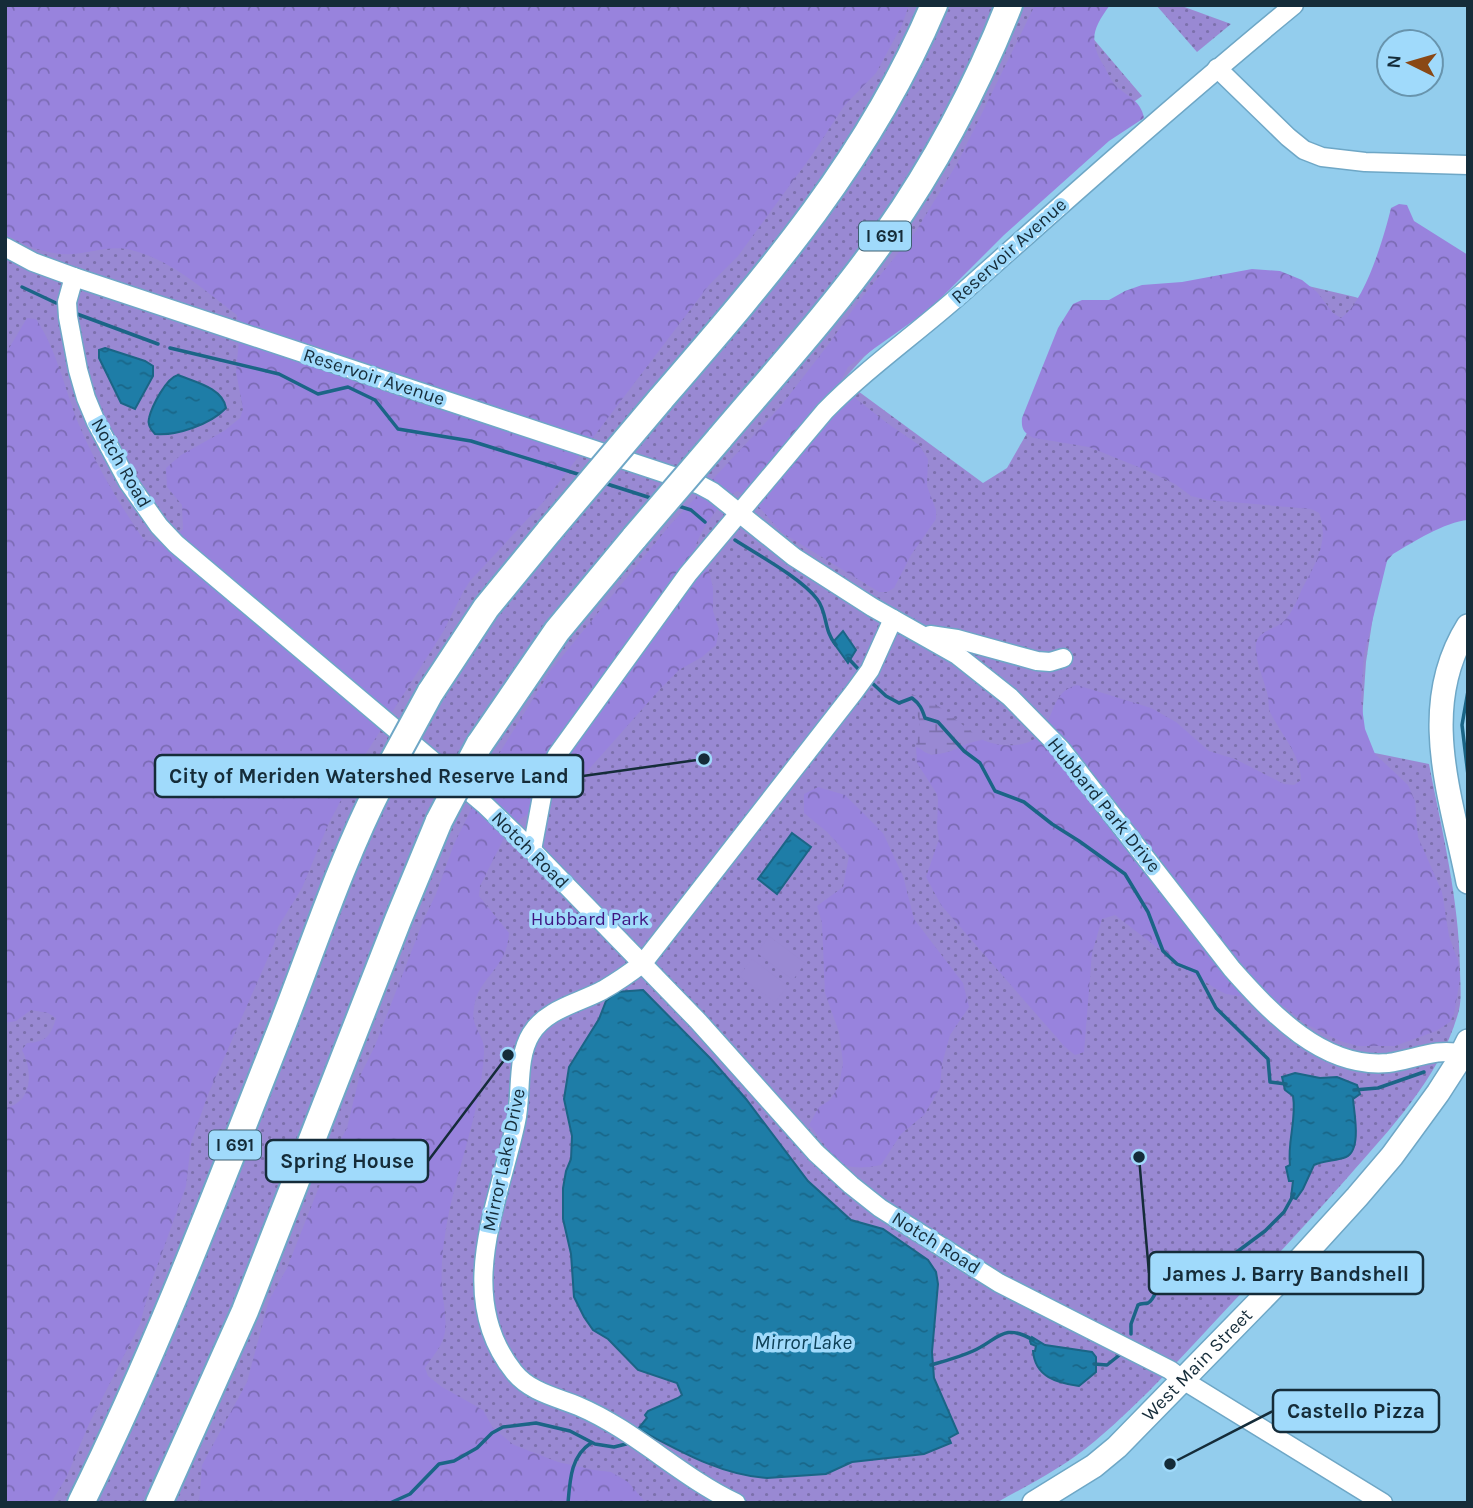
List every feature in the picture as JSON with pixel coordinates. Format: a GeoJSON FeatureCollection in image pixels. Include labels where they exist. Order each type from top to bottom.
{"type":"FeatureCollection","features":[{"type":"Feature","properties":{"kind":"highway","name":"I 691"},"geometry":{"type":"LineString","coordinates":[[81,1503],[169,1313],[348,858],[381,783],[430,693],[486,608],[776,265],[832,189],[890,96],[934,5]]}},
{"type":"Feature","properties":{"kind":"highway","name":"I 691"},"geometry":{"type":"LineString","coordinates":[[159,1503],[245,1311],[439,821],[479,745],[556,631],[841,294],[901,212],[955,121],[1009,5]]}},
{"type":"Feature","properties":{"kind":"main road"},"geometry":{"type":"LineString","coordinates":[[1468,626],[1450,661],[1443,684],[1440,712],[1445,769],[1468,882]]}},
{"type":"Feature","properties":{"kind":"main road","name":"West Main Street"},"geometry":{"type":"LineString","coordinates":[[1034,1503],[1086,1472],[1110,1454],[1295,1265],[1392,1156],[1438,1093],[1465,1048]]}},
{"type":"Feature","properties":{"kind":"street","name":"Reservoir Avenue"},"geometry":{"type":"LineString","coordinates":[[532,849],[545,780],[557,755],[688,573],[825,411],[848,388],[932,319],[1217,68],[1294,5]]}},
{"type":"Feature","properties":{"kind":"street"},"geometry":{"type":"LineString","coordinates":[[1217,68],[1288,138],[1304,150],[1322,157],[1365,162],[1468,164]]}},
{"type":"Feature","properties":{"kind":"street","name":"Reservoir Avenue"},"geometry":{"type":"LineString","coordinates":[[5,247],[33,262],[74,277],[700,485],[740,512]]}},
{"type":"Feature","properties":{"kind":"street","name":"Notch Road"},"geometry":{"type":"LineString","coordinates":[[74,277],[67,302],[68,317],[86,398],[110,450],[159,526],[274,629],[484,804],[532,849],[698,1021],[816,1153],[880,1208],[1008,1288],[1158,1362],[1182,1380],[1383,1503]]}},
{"type":"Feature","properties":{"kind":"street","name":"Hubbard Park Drive"},"geometry":{"type":"LineString","coordinates":[[740,512],[774,543],[893,619],[957,655],[983,674],[1036,722],[1090,784],[1232,969],[1297,1032],[1317,1046],[1357,1061],[1385,1063],[1465,1048]]}},
{"type":"Feature","properties":{"kind":"street","name":"Mirror Lake Drive"},"geometry":{"type":"LineString","coordinates":[[736,1503],[695,1482],[598,1415],[525,1383],[513,1371],[500,1348],[484,1304],[483,1283],[488,1234],[517,1120],[525,1049],[531,1034],[542,1021],[557,1011],[601,991],[643,963],[870,670],[893,619]]}},
{"type":"Feature","properties":{"kind":"street"},"geometry":{"type":"LineString","coordinates":[[922,634],[957,639],[1037,662],[1063,658]]}},
{"type":"Feature","properties":{"kind":"green space","name":"Hubbard Park"},"geometry":{"type":"Polygon","coordinates":[[[5,5],[1099,5],[1079,22],[1142,96],[1124,109],[1133,118],[864,357],[843,380],[983,483],[1007,468],[1027,433],[1253,273],[1355,297],[1468,334],[1389,513],[1366,662],[1360,750],[1429,764],[1457,916],[1460,1000],[1451,1034],[1441,1057],[1398,1120],[1291,1240],[1131,1409],[1072,1459],[996,1503],[5,1503],[5,5]]]}},
{"type":"Feature","properties":{"kind":"green space"},"geometry":{"type":"Polygon","coordinates":[[[5,5],[909,5],[902,25],[876,73],[844,106],[812,155],[738,256],[709,285],[547,498],[470,581],[443,632],[363,758],[328,825],[302,888],[278,927],[274,944],[207,1097],[191,1143],[186,1186],[150,1286],[140,1324],[88,1426],[67,1476],[51,1503],[5,1503],[5,1108],[21,1100],[26,1093],[29,1076],[22,1050],[27,1043],[47,1037],[56,1018],[48,1013],[31,1010],[16,1021],[5,1023],[5,355],[27,318],[36,319],[50,344],[79,425],[93,455],[143,539],[149,541],[169,539],[183,529],[182,505],[167,487],[166,468],[181,455],[224,431],[240,418],[243,409],[236,372],[239,339],[237,315],[200,287],[160,261],[131,250],[116,248],[72,254],[54,253],[28,246],[5,234],[5,5]]]}},
{"type":"Feature","properties":{"kind":"green space"},"geometry":{"type":"Polygon","coordinates":[[[1035,5],[1110,5],[1096,28],[1096,49],[1114,83],[1140,107],[1144,118],[1109,141],[1004,235],[930,309],[848,367],[841,380],[845,390],[919,445],[928,459],[927,486],[936,510],[936,519],[911,555],[894,588],[879,592],[784,534],[744,495],[737,491],[731,495],[712,517],[695,549],[709,571],[713,588],[713,611],[719,629],[716,645],[702,657],[679,670],[582,777],[566,791],[520,819],[507,832],[480,886],[479,896],[509,933],[503,956],[481,988],[474,1008],[474,1021],[484,1046],[482,1075],[444,1241],[444,1336],[425,1368],[428,1376],[442,1387],[483,1410],[493,1428],[514,1445],[558,1462],[611,1472],[628,1482],[646,1503],[199,1503],[202,1465],[247,1382],[269,1300],[287,1268],[330,1159],[347,1128],[359,1078],[374,1048],[454,844],[497,757],[551,670],[670,525],[780,407],[856,305],[916,231],[958,162],[1035,5]]]}},
{"type":"Feature","properties":{"kind":"green space"},"geometry":{"type":"Polygon","coordinates":[[[1156,5],[1179,5],[1231,24],[1197,52],[1156,5]]]}},
{"type":"Feature","properties":{"kind":"green space"},"geometry":{"type":"Polygon","coordinates":[[[1399,204],[1407,205],[1414,221],[1468,255],[1468,520],[1449,524],[1429,533],[1393,554],[1387,561],[1364,655],[1361,700],[1365,729],[1375,754],[1408,785],[1415,801],[1418,837],[1442,892],[1460,979],[1454,1014],[1450,1022],[1436,1031],[1395,1046],[1358,1046],[1340,1041],[1306,1024],[1285,1007],[1271,1001],[1226,994],[1218,990],[1185,969],[1115,915],[1102,919],[1092,953],[1084,1052],[1075,1055],[1065,1047],[941,905],[926,877],[939,839],[938,800],[917,763],[916,747],[921,747],[931,755],[950,751],[978,739],[1004,745],[1026,743],[1045,728],[1061,695],[1077,685],[1151,708],[1176,722],[1209,751],[1235,759],[1284,784],[1294,785],[1301,780],[1300,770],[1294,753],[1269,710],[1256,644],[1263,633],[1280,624],[1292,610],[1316,561],[1323,533],[1319,513],[1311,509],[1208,500],[1191,496],[1175,484],[1148,471],[1089,447],[1034,438],[1024,430],[1022,418],[1058,328],[1073,304],[1082,300],[1109,300],[1142,285],[1182,282],[1252,269],[1280,271],[1302,280],[1341,318],[1350,310],[1366,284],[1391,208],[1399,204]]]}},
{"type":"Feature","properties":{"kind":"green space"},"geometry":{"type":"Polygon","coordinates":[[[905,691],[937,705],[982,740],[937,754],[929,754],[916,747],[919,720],[901,699],[905,691]]]}},
{"type":"Feature","properties":{"kind":"green space"},"geometry":{"type":"Polygon","coordinates":[[[818,787],[845,795],[883,833],[903,876],[914,919],[963,983],[969,1007],[950,1035],[942,1064],[940,1088],[924,1115],[901,1134],[881,1165],[854,1167],[845,1164],[831,1153],[809,1125],[819,1107],[830,1100],[839,1086],[843,1063],[839,1032],[825,993],[822,923],[817,906],[843,887],[849,856],[827,832],[804,813],[804,794],[818,787]]]}},
{"type":"Feature","properties":{"kind":"green space"},"geometry":{"type":"Polygon","coordinates":[[[769,936],[805,963],[793,980],[757,953],[769,936]]]}},
{"type":"Feature","properties":{"kind":"green space"},"geometry":{"type":"Polygon","coordinates":[[[752,959],[788,986],[775,1002],[739,976],[752,959]]]}},
{"type":"Feature","properties":{"kind":"water"},"geometry":{"type":"Polygon","coordinates":[[[105,348],[153,366],[153,376],[135,409],[121,403],[99,358],[99,350],[105,348]]]}},
{"type":"Feature","properties":{"kind":"water"},"geometry":{"type":"Polygon","coordinates":[[[178,375],[200,383],[220,395],[226,408],[212,419],[193,428],[155,434],[149,421],[156,400],[164,387],[178,375]]]}},
{"type":"Feature","properties":{"kind":"water"},"geometry":{"type":"Polygon","coordinates":[[[843,631],[856,650],[848,663],[833,642],[843,631]]]}},
{"type":"Feature","properties":{"kind":"water"},"geometry":{"type":"Polygon","coordinates":[[[792,833],[811,847],[777,894],[758,879],[792,833]]]}},
{"type":"Feature","properties":{"kind":"water","name":"Mirror Lake"},"geometry":{"type":"Polygon","coordinates":[[[643,990],[746,1099],[808,1181],[851,1220],[883,1229],[928,1260],[936,1272],[938,1284],[932,1352],[934,1378],[958,1433],[949,1438],[951,1443],[924,1454],[852,1462],[826,1474],[767,1478],[716,1467],[638,1429],[647,1418],[645,1415],[648,1411],[682,1395],[677,1383],[638,1370],[608,1339],[593,1330],[574,1297],[571,1254],[563,1219],[563,1188],[571,1159],[572,1136],[564,1099],[569,1067],[599,1019],[606,1001],[616,992],[643,990]]]}},
{"type":"Feature","properties":{"kind":"water"},"geometry":{"type":"Polygon","coordinates":[[[1295,1073],[1320,1078],[1337,1077],[1357,1085],[1360,1094],[1353,1099],[1356,1139],[1351,1153],[1346,1157],[1314,1165],[1296,1199],[1291,1197],[1293,1181],[1289,1181],[1286,1167],[1290,1165],[1293,1096],[1285,1090],[1282,1077],[1295,1073]]]}},
{"type":"Feature","properties":{"kind":"water"},"geometry":{"type":"Polygon","coordinates":[[[1032,1337],[1045,1345],[1092,1352],[1096,1357],[1096,1372],[1079,1386],[1049,1377],[1038,1367],[1035,1360],[1033,1351],[1036,1346],[1031,1344],[1032,1337]]]}},
{"type":"Feature","properties":{"kind":"waterway"},"geometry":{"type":"LineString","coordinates":[[22,287],[56,303]]}},
{"type":"Feature","properties":{"kind":"waterway"},"geometry":{"type":"LineString","coordinates":[[77,314],[158,344]]}},
{"type":"Feature","properties":{"kind":"waterway"},"geometry":{"type":"LineString","coordinates":[[170,348],[279,374],[318,394],[348,387],[375,400],[398,429],[471,441],[584,476]]}},
{"type":"Feature","properties":{"kind":"waterway"},"geometry":{"type":"LineString","coordinates":[[604,483],[654,499]]}},
{"type":"Feature","properties":{"kind":"waterway"},"geometry":{"type":"LineString","coordinates":[[675,505],[691,510],[705,522]]}},
{"type":"Feature","properties":{"kind":"waterway"},"geometry":{"type":"LineString","coordinates":[[735,540],[810,591],[823,610],[829,633],[836,645]]}},
{"type":"Feature","properties":{"kind":"waterway"},"geometry":{"type":"LineString","coordinates":[[848,658],[862,673]]}},
{"type":"Feature","properties":{"kind":"waterway"},"geometry":{"type":"LineString","coordinates":[[870,681],[886,696],[899,703],[912,698],[915,700],[925,718],[938,722],[964,751],[980,763],[995,791],[1024,802],[1125,874],[1148,912],[1163,951],[1177,964],[1197,972],[1216,1008],[1268,1059],[1270,1082],[1286,1084]]}},
{"type":"Feature","properties":{"kind":"waterway"},"geometry":{"type":"LineString","coordinates":[[1468,691],[1462,725],[1468,775]]}},
{"type":"Feature","properties":{"kind":"waterway"},"geometry":{"type":"LineString","coordinates":[[1354,1090],[1378,1088],[1424,1072]]}},
{"type":"Feature","properties":{"kind":"waterway"},"geometry":{"type":"LineString","coordinates":[[1131,1334],[1131,1324],[1138,1305],[1148,1303],[1163,1280],[1222,1263],[1265,1231],[1284,1212],[1294,1194]]}},
{"type":"Feature","properties":{"kind":"waterway"},"geometry":{"type":"LineString","coordinates":[[931,1365],[968,1353],[1007,1333],[1023,1335],[1033,1340]]}},
{"type":"Feature","properties":{"kind":"waterway"},"geometry":{"type":"LineString","coordinates":[[1094,1364],[1107,1365],[1122,1353]]}},
{"type":"Feature","properties":{"kind":"waterway"},"geometry":{"type":"LineString","coordinates":[[390,1503],[410,1494],[439,1464],[454,1461],[477,1448],[492,1433],[503,1427],[536,1423],[570,1431],[595,1444],[614,1447],[626,1444]]}},
{"type":"Feature","properties":{"kind":"waterway"},"geometry":{"type":"LineString","coordinates":[[568,1503],[575,1461],[591,1443]]}},
{"type":"Feature","properties":{"kind":"place","name":"City of Meriden Watershed Reserve Land"},"geometry":{"type":"Point","coordinates":[704,759]}},
{"type":"Feature","properties":{"kind":"place","name":"Spring House"},"geometry":{"type":"Point","coordinates":[508,1055]}},
{"type":"Feature","properties":{"kind":"place","name":"James J. Barry Bandshell"},"geometry":{"type":"Point","coordinates":[1139,1157]}},
{"type":"Feature","properties":{"kind":"place","name":"Castello Pizza"},"geometry":{"type":"Point","coordinates":[1170,1464]}}]}
